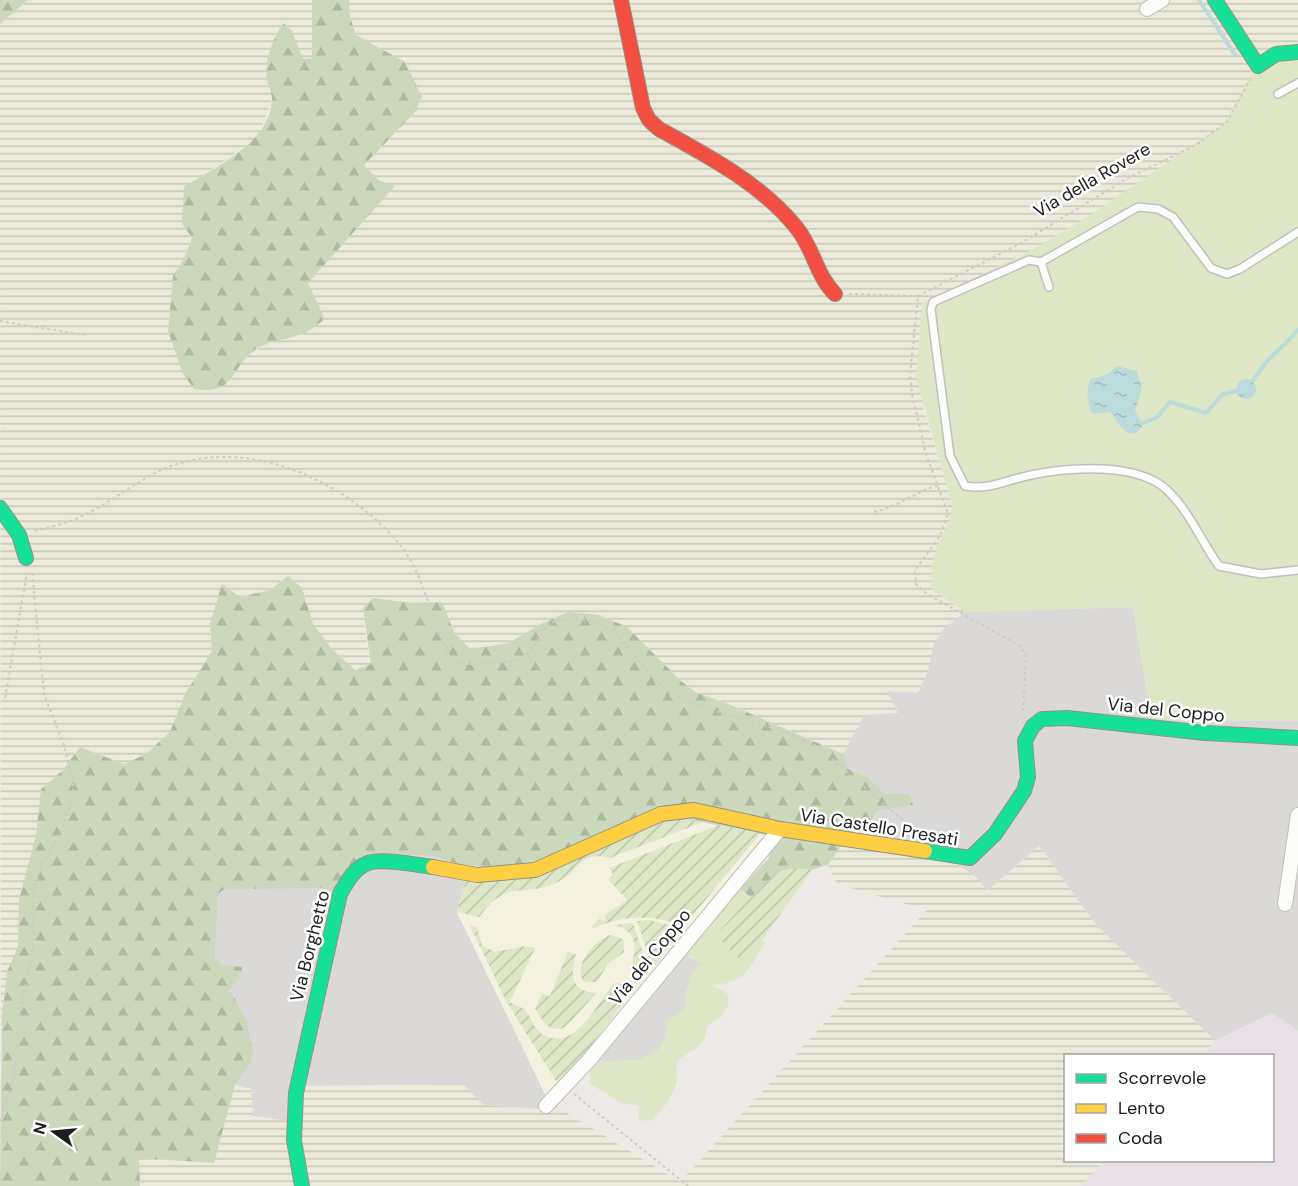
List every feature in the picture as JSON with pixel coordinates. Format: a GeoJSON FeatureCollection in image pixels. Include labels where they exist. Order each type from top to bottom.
{"type":"FeatureCollection","features":[{"type":"Feature","properties":{"kind":"street"},"geometry":{"type":"LineString","coordinates":[[621,0],[643,108],[649,120],[659,129],[736,172],[767,197],[797,228],[811,248],[828,289],[835,294]]}},
{"type":"Feature","properties":{"kind":"street"},"geometry":{"type":"LineString","coordinates":[[1147,9],[1162,0]]}},
{"type":"Feature","properties":{"kind":"street"},"geometry":{"type":"LineString","coordinates":[[1215,0],[1258,66],[1272,55],[1287,50],[1298,52]]}},
{"type":"Feature","properties":{"kind":"street"},"geometry":{"type":"LineString","coordinates":[[0,508],[19,535],[25,548],[26,558]]}},
{"type":"Feature","properties":{"kind":"street","name":"Via del Coppo"},"geometry":{"type":"LineString","coordinates":[[1033,726],[1046,718],[1067,718],[1217,734],[1298,738]]}},
{"type":"Feature","properties":{"kind":"street","name":"Via Castello Presati"},"geometry":{"type":"LineString","coordinates":[[780,829],[970,858],[995,834],[1024,791],[1028,777],[1025,741],[1033,726]]}},
{"type":"Feature","properties":{"kind":"street","name":"Via Borghetto"},"geometry":{"type":"LineString","coordinates":[[302,1186],[292,1129],[297,1084],[340,894],[358,869],[368,863],[381,861],[477,874],[535,870],[662,814],[676,810],[694,810],[780,829]]}},
{"type":"Feature","properties":{"kind":"street"},"geometry":{"type":"LineString","coordinates":[[1285,903],[1298,815]]}},
{"type":"Feature","properties":{"kind":"street","name":"Via del Coppo"},"geometry":{"type":"LineString","coordinates":[[546,1106],[590,1059],[780,829]]}},
{"type":"Feature","properties":{"kind":"lane"},"geometry":{"type":"LineString","coordinates":[[1278,94],[1298,83]]}},
{"type":"Feature","properties":{"kind":"lane"},"geometry":{"type":"LineString","coordinates":[[1298,232],[1240,270],[1227,274],[1211,268],[1173,217],[1158,209],[1137,207],[1041,262],[1029,260],[933,302],[931,310],[950,456],[965,486],[982,489],[1032,474],[1092,469],[1134,472],[1166,489],[1191,519],[1204,546],[1219,566],[1261,574],[1298,570]]}},
{"type":"Feature","properties":{"kind":"lane"},"geometry":{"type":"LineString","coordinates":[[1041,262],[1049,287]]}},
{"type":"Feature","properties":{"kind":"path","name":"Via della Rovere"},"geometry":{"type":"LineString","coordinates":[[918,296],[1021,243],[1128,178],[1196,145],[1227,122],[1258,66]]}},
{"type":"Feature","properties":{"kind":"path"},"geometry":{"type":"LineString","coordinates":[[835,294],[918,296],[910,375],[926,454],[948,514],[940,536],[915,570],[916,584],[927,594],[1020,646],[1026,655],[1022,709],[1026,719],[1033,726]]}},
{"type":"Feature","properties":{"kind":"path"},"geometry":{"type":"LineString","coordinates":[[0,321],[84,335]]}},
{"type":"Feature","properties":{"kind":"path"},"geometry":{"type":"LineString","coordinates":[[19,535],[81,516],[160,471],[192,459],[215,455],[237,457],[304,474],[334,489],[368,514],[402,547],[454,662],[516,662],[527,655],[542,629],[552,621],[578,619],[605,626],[619,635],[672,693],[734,718],[813,742],[825,750],[835,762],[904,821],[934,837]]}},
{"type":"Feature","properties":{"kind":"path"},"geometry":{"type":"LineString","coordinates":[[874,512],[886,509],[924,489],[938,485]]}},
{"type":"Feature","properties":{"kind":"path"},"geometry":{"type":"LineString","coordinates":[[5,698],[27,574],[26,558]]}},
{"type":"Feature","properties":{"kind":"path"},"geometry":{"type":"LineString","coordinates":[[0,1122],[14,1078],[20,1008],[32,959],[34,889],[42,864],[62,831],[73,794],[73,780],[64,745],[44,694],[32,568],[26,558]]}},
{"type":"Feature","properties":{"kind":"path"},"geometry":{"type":"LineString","coordinates":[[565,1086],[688,1186]]}},
{"type":"Feature","properties":{"kind":"shaded area"},"geometry":{"type":"Polygon","coordinates":[[[28,0],[312,0],[312,58],[303,59],[292,31],[267,78],[272,98],[260,132],[250,143],[199,178],[182,223],[192,238],[183,261],[173,275],[168,331],[227,385],[245,357],[275,339],[291,337],[307,283],[394,186],[378,180],[364,165],[415,112],[405,62],[356,35],[350,17],[349,0],[1298,0],[1298,43],[1258,62],[1224,125],[1084,219],[1025,254],[922,303],[923,407],[952,504],[952,515],[937,548],[932,568],[931,589],[965,612],[943,629],[933,646],[928,671],[918,693],[887,691],[898,713],[864,715],[843,754],[726,703],[697,693],[681,681],[627,627],[599,615],[568,612],[539,625],[509,643],[470,649],[454,632],[442,602],[411,603],[374,598],[364,626],[371,664],[355,670],[331,648],[313,624],[302,588],[287,576],[270,590],[239,597],[210,624],[212,651],[185,694],[170,732],[146,754],[124,764],[80,747],[62,771],[41,789],[36,835],[19,900],[18,947],[7,972],[1,1038],[0,24],[28,0]]]}},
{"type":"Feature","properties":{"kind":"shaded area"},"geometry":{"type":"Polygon","coordinates":[[[1133,607],[1152,720],[1298,721],[1298,1031],[1272,1013],[1215,1041],[1097,926],[1039,846],[987,891],[976,877],[953,861],[865,832],[877,811],[913,805],[910,794],[884,793],[869,778],[848,769],[843,754],[864,715],[887,690],[928,671],[933,646],[943,629],[965,612],[1133,607]]]}},
{"type":"Feature","properties":{"kind":"shaded area"},"geometry":{"type":"Polygon","coordinates":[[[686,819],[766,835],[769,858],[729,900],[595,1062],[554,1105],[544,1092],[457,912],[466,879],[686,819]]]}},
{"type":"Feature","properties":{"kind":"shaded area"},"geometry":{"type":"Polygon","coordinates":[[[852,830],[953,861],[976,877],[987,891],[1039,846],[1097,926],[1215,1041],[1203,1054],[1064,1054],[1064,1162],[1103,1162],[1080,1186],[140,1186],[139,1158],[214,1163],[235,1085],[251,1089],[253,1116],[288,1121],[303,1086],[463,1084],[483,1105],[537,1109],[554,1105],[680,1182],[927,910],[837,884],[828,865],[852,830]]]}},
{"type":"Feature","properties":{"kind":"shaded area"},"geometry":{"type":"Polygon","coordinates":[[[406,855],[434,856],[461,865],[466,879],[457,912],[544,1092],[554,1105],[537,1109],[483,1105],[288,1121],[253,1116],[251,1089],[235,1085],[250,1064],[246,1019],[230,990],[241,976],[221,965],[215,957],[218,894],[225,889],[265,887],[321,888],[334,892],[344,871],[406,855]]]}},
{"type":"Feature","properties":{"kind":"shaded area"},"geometry":{"type":"Polygon","coordinates":[[[682,953],[702,964],[693,971],[685,993],[686,1006],[679,1014],[667,1020],[666,1037],[657,1051],[639,1060],[595,1062],[682,953]]]}},
{"type":"Feature","properties":{"kind":"shaded area"},"geometry":{"type":"Polygon","coordinates":[[[1272,1013],[1298,1031],[1298,1186],[1080,1186],[1103,1162],[1274,1162],[1274,1054],[1203,1054],[1215,1041],[1272,1013]]]}},
{"type":"Feature","properties":{"kind":"green space"},"geometry":{"type":"Polygon","coordinates":[[[0,0],[28,0],[0,24],[0,0]]]}},
{"type":"Feature","properties":{"kind":"green space"},"geometry":{"type":"Polygon","coordinates":[[[312,0],[349,0],[350,17],[356,35],[405,62],[422,97],[415,112],[364,165],[378,180],[395,186],[308,283],[325,319],[300,335],[258,348],[248,356],[226,384],[208,390],[194,389],[183,374],[168,331],[173,275],[183,261],[192,238],[182,223],[184,187],[240,152],[263,128],[272,98],[266,72],[268,57],[283,23],[292,31],[303,59],[312,58],[312,0]]]}},
{"type":"Feature","properties":{"kind":"green space"},"geometry":{"type":"Polygon","coordinates":[[[1298,43],[1298,721],[1152,720],[1133,607],[965,612],[931,589],[935,555],[950,517],[952,504],[916,377],[922,303],[1025,254],[1084,219],[1223,125],[1258,62],[1298,43]]]}},
{"type":"Feature","properties":{"kind":"green space"},"geometry":{"type":"Polygon","coordinates":[[[288,576],[302,588],[313,624],[331,648],[355,670],[371,664],[363,608],[373,598],[411,603],[442,602],[454,632],[470,649],[509,643],[539,625],[568,612],[599,615],[627,627],[681,681],[697,693],[726,703],[843,754],[848,769],[869,778],[884,793],[910,794],[913,805],[877,811],[865,832],[852,830],[828,865],[774,876],[752,898],[740,889],[769,858],[766,835],[686,819],[549,871],[461,865],[434,856],[383,854],[335,892],[321,888],[225,889],[218,894],[215,957],[222,965],[242,967],[241,976],[230,990],[246,1019],[253,1053],[250,1064],[235,1085],[214,1163],[139,1158],[140,1186],[0,1186],[2,1017],[7,972],[18,947],[19,900],[36,835],[41,789],[62,771],[80,747],[124,764],[146,754],[170,732],[185,694],[212,651],[210,624],[222,584],[240,597],[270,590],[288,576]]]}},
{"type":"Feature","properties":{"kind":"green space"},"geometry":{"type":"Polygon","coordinates":[[[686,819],[703,822],[610,858],[591,857],[556,883],[515,891],[499,897],[479,917],[457,912],[466,879],[495,879],[669,820],[686,819]]]}},
{"type":"Feature","properties":{"kind":"green space"},"geometry":{"type":"Polygon","coordinates":[[[719,825],[761,833],[684,926],[650,918],[638,918],[615,921],[593,929],[592,926],[600,918],[602,921],[606,919],[604,916],[627,900],[608,879],[613,874],[609,868],[719,825]]]}},
{"type":"Feature","properties":{"kind":"green space"},"geometry":{"type":"Polygon","coordinates":[[[785,869],[811,870],[808,876],[751,955],[741,961],[716,936],[748,900],[777,874],[785,869]]]}},
{"type":"Feature","properties":{"kind":"green space"},"geometry":{"type":"Polygon","coordinates":[[[740,889],[752,898],[727,921],[716,936],[741,961],[751,955],[759,941],[766,941],[751,966],[740,977],[725,984],[713,985],[728,994],[726,1009],[720,1017],[707,1026],[704,1041],[676,1064],[676,1081],[667,1103],[650,1121],[639,1120],[638,1106],[621,1103],[589,1083],[591,1067],[595,1062],[639,1060],[666,1037],[667,1020],[679,1014],[686,1006],[685,993],[694,958],[682,953],[740,889]]]}},
{"type":"Feature","properties":{"kind":"green space"},"geometry":{"type":"Polygon","coordinates":[[[650,920],[684,929],[653,967],[649,965],[638,978],[634,974],[650,961],[637,921],[650,920]]]}},
{"type":"Feature","properties":{"kind":"green space"},"geometry":{"type":"Polygon","coordinates":[[[633,923],[645,959],[630,970],[635,949],[634,942],[628,932],[614,925],[633,923]]]}},
{"type":"Feature","properties":{"kind":"green space"},"geometry":{"type":"Polygon","coordinates":[[[470,926],[477,927],[482,945],[495,952],[525,946],[535,948],[510,1002],[525,1010],[542,1034],[554,1038],[564,1037],[574,1032],[592,1014],[613,984],[618,982],[628,989],[621,1000],[623,1004],[564,1081],[556,1081],[506,1001],[470,926]]]}},
{"type":"Feature","properties":{"kind":"green space"},"geometry":{"type":"Polygon","coordinates":[[[610,935],[624,941],[624,952],[608,964],[597,982],[584,982],[581,968],[586,954],[598,942],[610,935]]]}},
{"type":"Feature","properties":{"kind":"green space"},"geometry":{"type":"Polygon","coordinates":[[[568,952],[576,954],[573,975],[577,986],[588,992],[596,993],[566,1027],[555,1029],[544,1022],[535,1008],[542,994],[550,996],[568,952]]]}},
{"type":"Feature","properties":{"kind":"water"},"geometry":{"type":"Polygon","coordinates":[[[1117,366],[1137,371],[1142,388],[1135,410],[1143,425],[1133,434],[1124,430],[1110,412],[1092,414],[1089,405],[1088,392],[1091,379],[1106,375],[1117,366]]]}},
{"type":"Feature","properties":{"kind":"water"},"geometry":{"type":"Polygon","coordinates":[[[1246,379],[1253,382],[1256,389],[1253,396],[1246,399],[1239,396],[1236,389],[1239,382],[1246,379]]]}},
{"type":"Feature","properties":{"kind":"waterway"},"geometry":{"type":"LineString","coordinates":[[1199,0],[1235,55]]}},
{"type":"Feature","properties":{"kind":"waterway"},"geometry":{"type":"LineString","coordinates":[[1253,381],[1268,360],[1298,330]]}},
{"type":"Feature","properties":{"kind":"waterway"},"geometry":{"type":"LineString","coordinates":[[1143,423],[1156,418],[1170,402],[1206,413],[1223,394],[1236,391]]}},
{"type":"Feature","properties":{"kind":"traffic: fast"},"geometry":{"type":"LineString","coordinates":[[1215,0],[1258,66],[1276,54],[1298,52]]}},
{"type":"Feature","properties":{"kind":"traffic: fast"},"geometry":{"type":"LineString","coordinates":[[0,508],[19,535],[26,558]]}},
{"type":"Feature","properties":{"kind":"traffic: fast"},"geometry":{"type":"LineString","coordinates":[[925,851],[970,858],[995,834],[1024,791],[1028,777],[1025,741],[1033,726],[1042,719],[1067,718],[1205,733],[1298,738]]}},
{"type":"Feature","properties":{"kind":"traffic: fast"},"geometry":{"type":"LineString","coordinates":[[302,1186],[294,1140],[296,1093],[340,894],[355,872],[368,863],[391,862],[433,867]]}},
{"type":"Feature","properties":{"kind":"traffic: slow"},"geometry":{"type":"LineString","coordinates":[[433,867],[477,875],[535,870],[661,814],[694,810],[780,829],[925,851]]}},
{"type":"Feature","properties":{"kind":"traffic: jam"},"geometry":{"type":"LineString","coordinates":[[621,0],[643,108],[649,120],[659,129],[750,184],[782,211],[802,235],[823,278],[835,294]]}}]}
